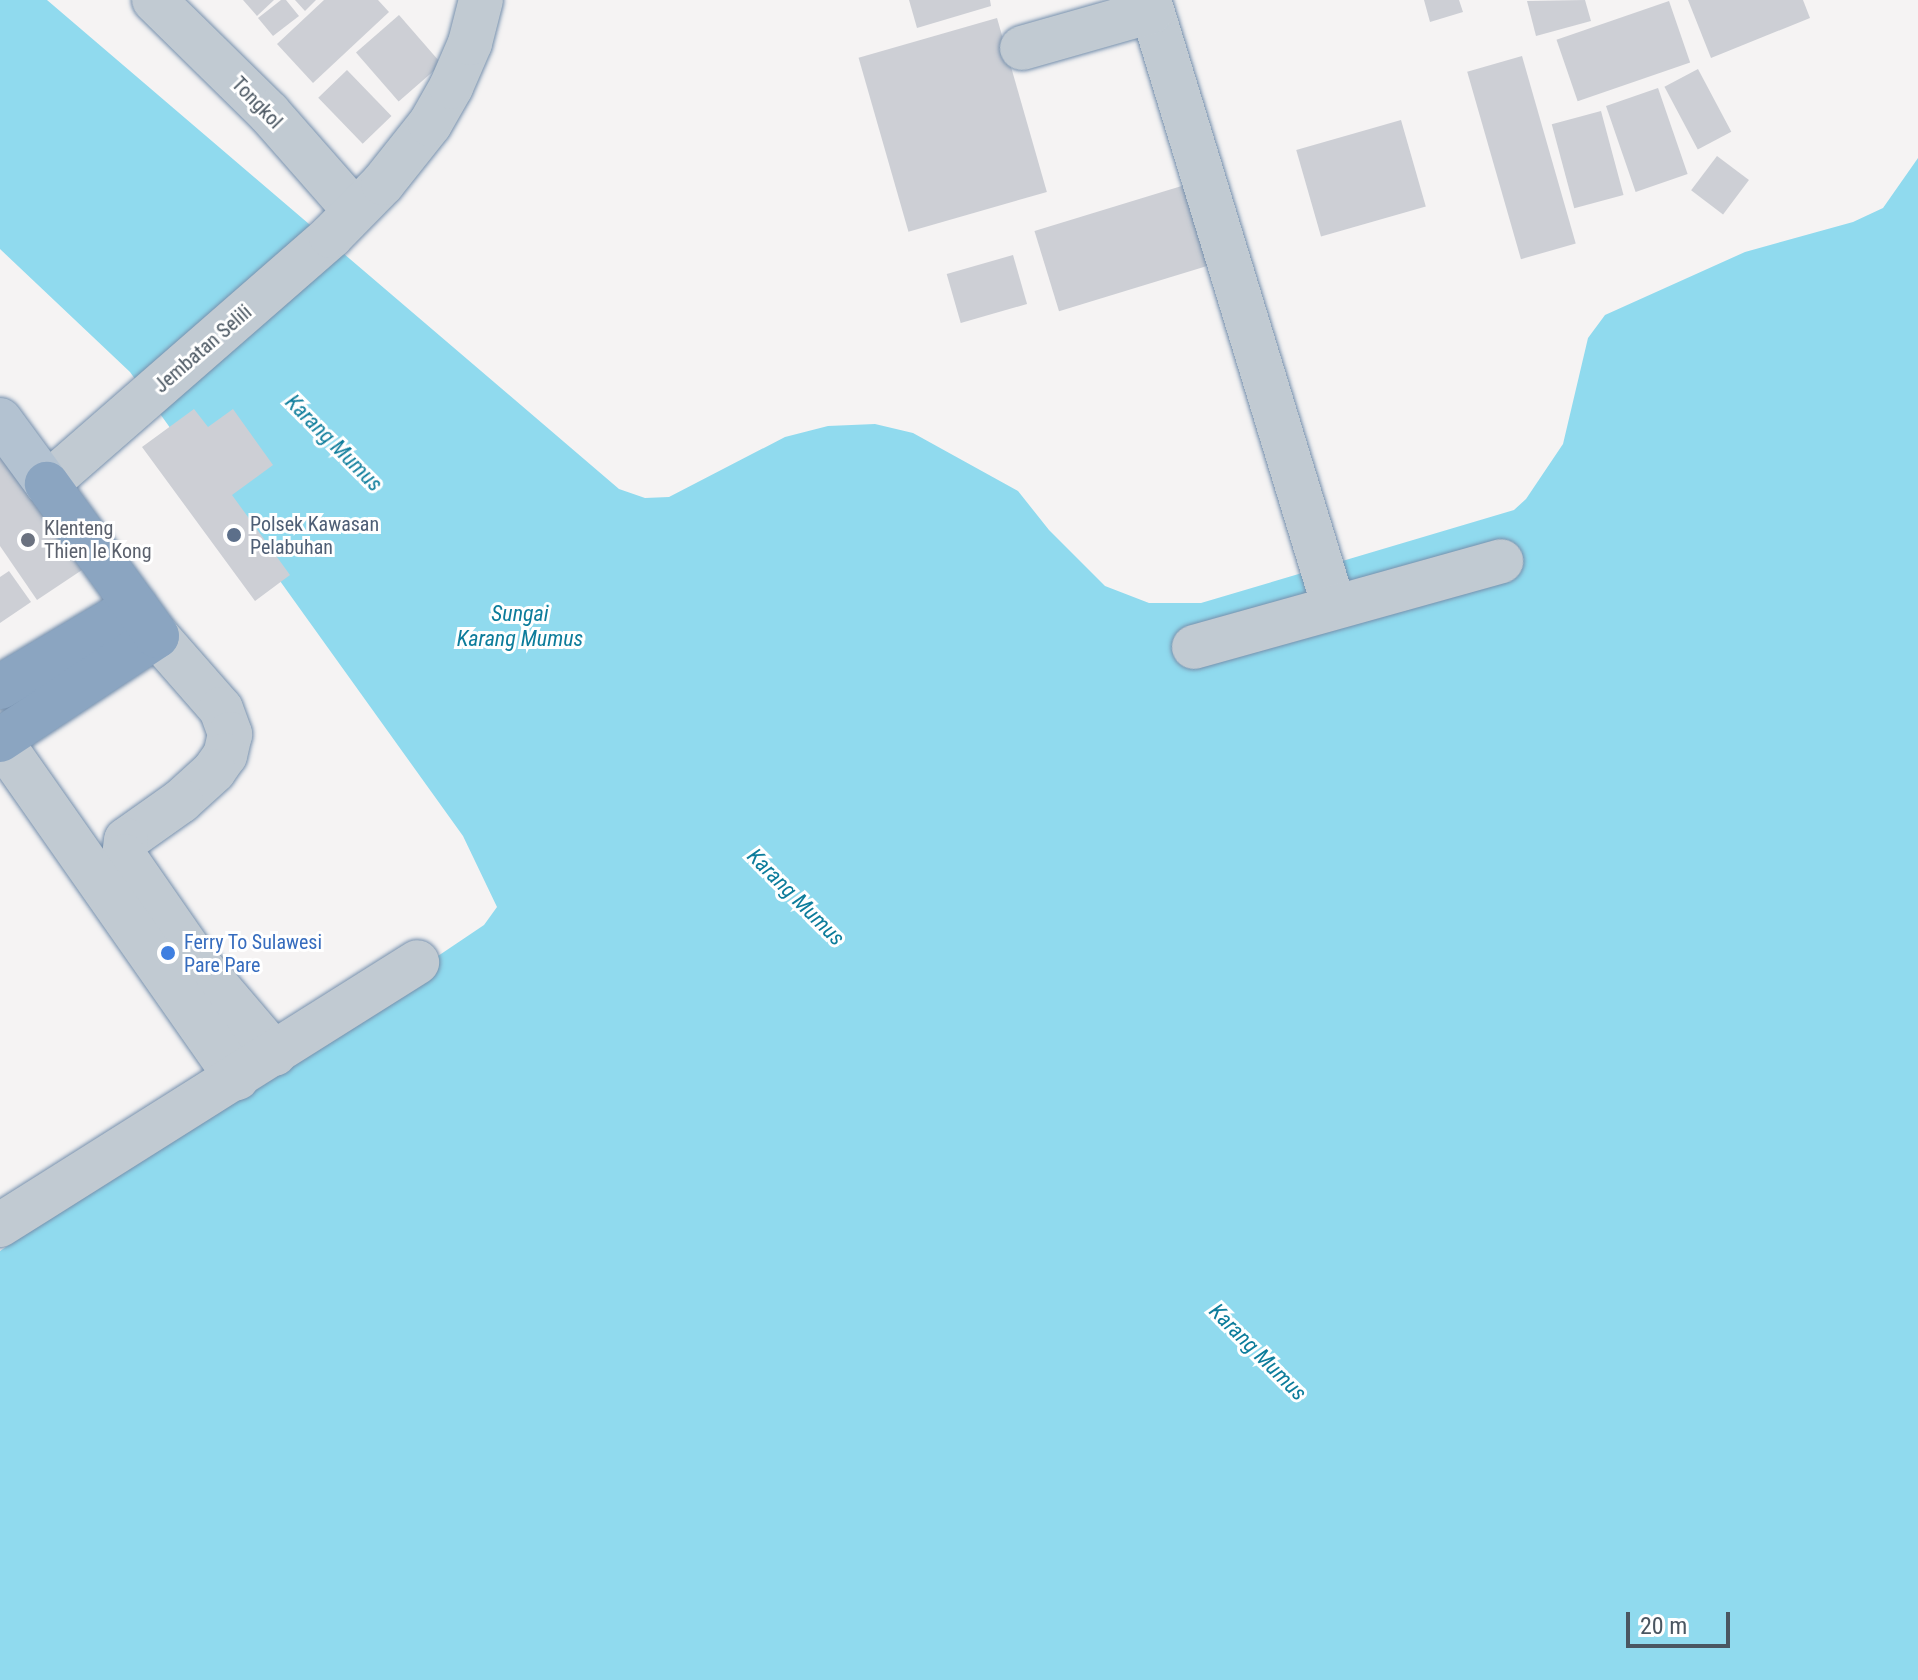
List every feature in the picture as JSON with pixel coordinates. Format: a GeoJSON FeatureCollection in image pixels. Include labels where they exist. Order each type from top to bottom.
{"type":"FeatureCollection","features":[{"type":"Feature","properties":{"kind":"highway"},"geometry":{"type":"LineString","coordinates":[[47,484],[146,621]]}},
{"type":"Feature","properties":{"kind":"highway"},"geometry":{"type":"LineString","coordinates":[[0,687],[146,621]]}},
{"type":"Feature","properties":{"kind":"highway"},"geometry":{"type":"LineString","coordinates":[[0,740],[146,621]]}},
{"type":"Feature","properties":{"kind":"main road"},"geometry":{"type":"LineString","coordinates":[[0,420],[47,484]]}},
{"type":"Feature","properties":{"kind":"street","name":"Tongkol"},"geometry":{"type":"LineString","coordinates":[[154,0],[269,113],[343,223]]}},
{"type":"Feature","properties":{"kind":"street","name":"Jembatan Selili"},"geometry":{"type":"LineString","coordinates":[[47,484],[343,223],[404,159],[430,124],[463,61],[481,0]]}},
{"type":"Feature","properties":{"kind":"street"},"geometry":{"type":"LineString","coordinates":[[1022,48],[1151,6],[1334,607]]}},
{"type":"Feature","properties":{"kind":"street"},"geometry":{"type":"LineString","coordinates":[[1194,647],[1501,561]]}},
{"type":"Feature","properties":{"kind":"street"},"geometry":{"type":"LineString","coordinates":[[146,621],[221,709],[230,734],[225,755],[214,771],[181,801],[126,840],[124,856],[201,967],[275,1054]]}},
{"type":"Feature","properties":{"kind":"street"},"geometry":{"type":"LineString","coordinates":[[0,740],[237,1078]]}},
{"type":"Feature","properties":{"kind":"street"},"geometry":{"type":"LineString","coordinates":[[0,1225],[417,962]]}},
{"type":"Feature","properties":{"kind":"water"},"geometry":{"type":"Polygon","coordinates":[[[0,0],[47,0],[619,489],[645,498],[669,497],[785,437],[828,426],[875,424],[913,433],[1018,491],[1049,530],[1105,586],[1149,603],[1201,603],[1514,510],[1526,499],[1563,444],[1588,338],[1605,315],[1745,252],[1853,222],[1883,208],[1918,158],[1918,1680],[0,1680],[0,1251],[484,925],[497,907],[463,836],[130,372],[0,249],[0,0]]]}},
{"type":"Feature","properties":{"kind":"building"},"geometry":{"type":"Polygon","coordinates":[[[243,0],[274,0],[257,16],[243,0]]]}},
{"type":"Feature","properties":{"kind":"building"},"geometry":{"type":"Polygon","coordinates":[[[281,0],[286,0],[299,16],[273,36],[258,18],[281,0]]]}},
{"type":"Feature","properties":{"kind":"building"},"geometry":{"type":"Polygon","coordinates":[[[295,0],[316,0],[305,11],[295,0]]]}},
{"type":"Feature","properties":{"kind":"building"},"geometry":{"type":"Polygon","coordinates":[[[324,0],[378,0],[389,12],[313,83],[277,44],[324,0]]]}},
{"type":"Feature","properties":{"kind":"building"},"geometry":{"type":"Polygon","coordinates":[[[909,0],[990,0],[991,6],[917,28],[909,0]]]}},
{"type":"Feature","properties":{"kind":"building"},"geometry":{"type":"Polygon","coordinates":[[[1424,0],[1459,0],[1463,12],[1430,22],[1424,0]]]}},
{"type":"Feature","properties":{"kind":"building"},"geometry":{"type":"Polygon","coordinates":[[[1585,0],[1591,21],[1536,36],[1527,1],[1585,0]]]}},
{"type":"Feature","properties":{"kind":"building"},"geometry":{"type":"Polygon","coordinates":[[[1688,0],[1803,0],[1810,18],[1711,58],[1688,0]]]}},
{"type":"Feature","properties":{"kind":"building"},"geometry":{"type":"Polygon","coordinates":[[[1669,1],[1690,62],[1578,101],[1556,40],[1669,1]]]}},
{"type":"Feature","properties":{"kind":"building"},"geometry":{"type":"Polygon","coordinates":[[[399,15],[442,64],[399,101],[356,52],[399,15]]]}},
{"type":"Feature","properties":{"kind":"building"},"geometry":{"type":"Polygon","coordinates":[[[997,18],[1047,192],[908,232],[859,58],[997,18]]]}},
{"type":"Feature","properties":{"kind":"building"},"geometry":{"type":"Polygon","coordinates":[[[1522,56],[1576,243],[1521,259],[1467,72],[1522,56]]]}},
{"type":"Feature","properties":{"kind":"building"},"geometry":{"type":"Polygon","coordinates":[[[1698,69],[1731,132],[1698,150],[1664,87],[1698,69]]]}},
{"type":"Feature","properties":{"kind":"building"},"geometry":{"type":"Polygon","coordinates":[[[347,70],[391,116],[363,144],[318,98],[347,70]]]}},
{"type":"Feature","properties":{"kind":"building"},"geometry":{"type":"Polygon","coordinates":[[[1658,88],[1688,174],[1636,192],[1606,106],[1658,88]]]}},
{"type":"Feature","properties":{"kind":"building"},"geometry":{"type":"Polygon","coordinates":[[[1601,111],[1624,195],[1574,208],[1552,124],[1601,111]]]}},
{"type":"Feature","properties":{"kind":"building"},"geometry":{"type":"Polygon","coordinates":[[[1401,120],[1426,207],[1321,237],[1296,150],[1401,120]]]}},
{"type":"Feature","properties":{"kind":"building"},"geometry":{"type":"Polygon","coordinates":[[[1717,156],[1749,180],[1723,214],[1691,190],[1717,156]]]}},
{"type":"Feature","properties":{"kind":"building"},"geometry":{"type":"Polygon","coordinates":[[[1198,181],[1223,261],[1059,311],[1034,231],[1198,181]]]}},
{"type":"Feature","properties":{"kind":"building"},"geometry":{"type":"Polygon","coordinates":[[[1013,255],[1027,304],[961,323],[947,274],[1013,255]]]}},
{"type":"Feature","properties":{"kind":"building","name":"Polsek Kawasan Pelabuhan"},"geometry":{"type":"Polygon","coordinates":[[[194,409],[208,427],[233,409],[273,465],[232,495],[290,575],[255,601],[142,447],[194,409]]]}},
{"type":"Feature","properties":{"kind":"building"},"geometry":{"type":"Polygon","coordinates":[[[0,449],[82,570],[37,600],[0,546],[0,449]]]}},
{"type":"Feature","properties":{"kind":"building"},"geometry":{"type":"Polygon","coordinates":[[[9,571],[31,602],[0,623],[0,577],[9,571]]]}},
{"type":"Feature","properties":{"kind":"place","name":"Polsek Kawasan Pelabuhan"},"geometry":{"type":"Point","coordinates":[234,535]}},
{"type":"Feature","properties":{"kind":"place","name":"Klenteng Thien Ie Kong"},"geometry":{"type":"Point","coordinates":[28,540]}},
{"type":"Feature","properties":{"kind":"place","name":"Ferry To Sulawesi Pare Pare"},"geometry":{"type":"Point","coordinates":[168,953]}},
{"type":"Feature","properties":{"kind":"water label","name":"Karang Mumus"},"geometry":{"type":"Point","coordinates":[334,443]}},
{"type":"Feature","properties":{"kind":"water label","name":"Sungai Karang Mumus"},"geometry":{"type":"Point","coordinates":[520,626]}},
{"type":"Feature","properties":{"kind":"water label","name":"Karang Mumus"},"geometry":{"type":"Point","coordinates":[796,897]}},
{"type":"Feature","properties":{"kind":"water label","name":"Karang Mumus"},"geometry":{"type":"Point","coordinates":[1258,1352]}}]}
